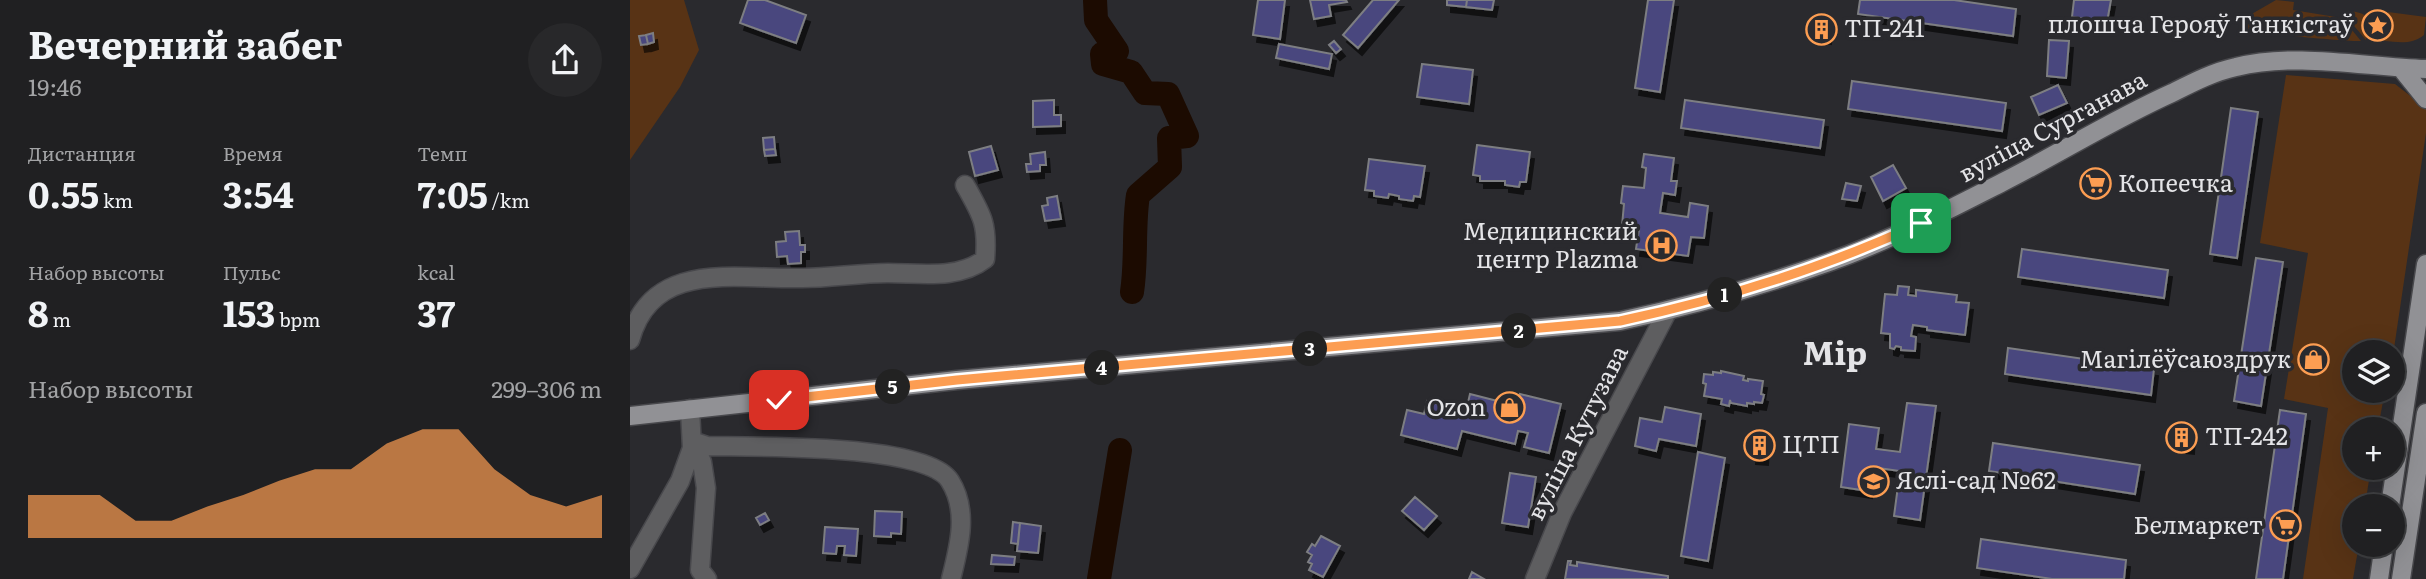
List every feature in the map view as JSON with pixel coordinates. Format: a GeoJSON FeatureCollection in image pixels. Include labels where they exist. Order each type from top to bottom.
{"type":"FeatureCollection","features":[{"type":"Feature","properties":{"kind":"main road"},"geometry":{"type":"LineString","coordinates":[[2426,58],[2401,68],[2426,99]]}},
{"type":"Feature","properties":{"kind":"main road","name":"вуліца Сурганава"},"geometry":{"type":"LineString","coordinates":[[630,416],[957,380],[1591,325],[1668,310],[1830,262],[1888,239],[2005,181],[2142,106],[2204,78],[2236,67],[2269,62],[2326,62],[2426,69]]}},
{"type":"Feature","properties":{"kind":"main road"},"geometry":{"type":"LineString","coordinates":[[2392,494],[2426,264]]}},
{"type":"Feature","properties":{"kind":"main road"},"geometry":{"type":"LineString","coordinates":[[2401,579],[2426,413]]}},
{"type":"Feature","properties":{"kind":"main road"},"geometry":{"type":"LineString","coordinates":[[2379,579],[2382,557]]}},
{"type":"Feature","properties":{"kind":"street"},"geometry":{"type":"LineString","coordinates":[[630,340],[647,304],[666,289],[704,278],[955,273],[976,266],[985,259],[987,233],[978,208],[965,185]]}},
{"type":"Feature","properties":{"kind":"street","name":"вуліца Кутузава"},"geometry":{"type":"LineString","coordinates":[[1537,576],[1562,513],[1668,310]]}},
{"type":"Feature","properties":{"kind":"street"},"geometry":{"type":"LineString","coordinates":[[630,569],[680,481],[692,448],[690,409]]}},
{"type":"Feature","properties":{"kind":"street"},"geometry":{"type":"LineString","coordinates":[[692,441],[702,462],[706,488],[700,570],[707,579]]}},
{"type":"Feature","properties":{"kind":"street"},"geometry":{"type":"LineString","coordinates":[[692,441],[707,446],[847,450],[900,457],[931,465],[950,480],[961,508],[960,539],[951,579]]}},
{"type":"Feature","properties":{"kind":"shaded area"},"geometry":{"type":"Polygon","coordinates":[[[630,0],[684,0],[699,50],[680,87],[630,160],[630,0]]]}},
{"type":"Feature","properties":{"kind":"shaded area"},"geometry":{"type":"Polygon","coordinates":[[[2276,0],[2294,2],[2293,10],[2342,18],[2361,41],[2301,37],[2244,29],[2243,19],[2276,0]]]}},
{"type":"Feature","properties":{"kind":"shaded area"},"geometry":{"type":"Polygon","coordinates":[[[2350,11],[2363,14],[2368,19],[2366,40],[2349,20],[2350,11]]]}},
{"type":"Feature","properties":{"kind":"shaded area"},"geometry":{"type":"Polygon","coordinates":[[[2388,12],[2426,17],[2424,35],[2410,42],[2384,41],[2388,12]]]}},
{"type":"Feature","properties":{"kind":"shaded area"},"geometry":{"type":"Polygon","coordinates":[[[2286,75],[2395,84],[2426,108],[2426,133],[2395,340],[2342,340],[2342,403],[2383,403],[2380,417],[2342,417],[2342,480],[2369,480],[2367,494],[2342,494],[2342,557],[2357,557],[2353,579],[2303,579],[2328,408],[2284,399],[2308,253],[2260,243],[2286,75]]]}},
{"type":"Feature","properties":{"kind":"building"},"geometry":{"type":"Polygon","coordinates":[[[748,0],[765,0],[806,15],[796,43],[740,23],[748,0]]]}},
{"type":"Feature","properties":{"kind":"building"},"geometry":{"type":"Polygon","coordinates":[[[1258,0],[1285,0],[1280,39],[1253,35],[1258,0]]]}},
{"type":"Feature","properties":{"kind":"building"},"geometry":{"type":"Polygon","coordinates":[[[1310,0],[1347,2],[1329,5],[1331,16],[1314,19],[1310,0]]]}},
{"type":"Feature","properties":{"kind":"building"},"geometry":{"type":"Polygon","coordinates":[[[1373,0],[1399,0],[1358,48],[1343,35],[1373,0]]]}},
{"type":"Feature","properties":{"kind":"building"},"geometry":{"type":"Polygon","coordinates":[[[1447,0],[1467,0],[1466,7],[1447,5],[1447,0]]]}},
{"type":"Feature","properties":{"kind":"building"},"geometry":{"type":"Polygon","coordinates":[[[1467,0],[1494,0],[1492,10],[1466,7],[1467,0]]]}},
{"type":"Feature","properties":{"kind":"building"},"geometry":{"type":"Polygon","coordinates":[[[1648,0],[1674,0],[1660,92],[1635,88],[1648,0]]]}},
{"type":"Feature","properties":{"kind":"building"},"geometry":{"type":"Polygon","coordinates":[[[1860,0],[1954,0],[2016,9],[2013,36],[1858,14],[1860,0]]]}},
{"type":"Feature","properties":{"kind":"building"},"geometry":{"type":"Polygon","coordinates":[[[2074,0],[2111,0],[2107,22],[2072,17],[2074,0]]]}},
{"type":"Feature","properties":{"kind":"building","name":"ТП-241"},"geometry":{"type":"Polygon","coordinates":[[[1814,21],[1829,24],[1827,37],[1812,34],[1814,21]]]}},
{"type":"Feature","properties":{"kind":"building"},"geometry":{"type":"Polygon","coordinates":[[[653,33],[654,42],[648,44],[646,35],[653,33]]]}},
{"type":"Feature","properties":{"kind":"building"},"geometry":{"type":"Polygon","coordinates":[[[646,35],[648,44],[641,45],[639,36],[646,35]]]}},
{"type":"Feature","properties":{"kind":"building"},"geometry":{"type":"Polygon","coordinates":[[[2049,40],[2069,41],[2066,78],[2047,76],[2049,40]]]}},
{"type":"Feature","properties":{"kind":"building"},"geometry":{"type":"Polygon","coordinates":[[[1334,41],[1341,49],[1336,53],[1329,45],[1334,41]]]}},
{"type":"Feature","properties":{"kind":"building"},"geometry":{"type":"Polygon","coordinates":[[[1279,44],[1332,54],[1329,69],[1276,58],[1279,44]]]}},
{"type":"Feature","properties":{"kind":"building"},"geometry":{"type":"Polygon","coordinates":[[[1422,64],[1473,70],[1469,104],[1417,97],[1422,64]]]}},
{"type":"Feature","properties":{"kind":"building"},"geometry":{"type":"Polygon","coordinates":[[[1852,81],[2006,103],[2002,131],[1848,109],[1852,81]]]}},
{"type":"Feature","properties":{"kind":"building"},"geometry":{"type":"Polygon","coordinates":[[[2058,85],[2067,103],[2039,115],[2031,97],[2058,85]]]}},
{"type":"Feature","properties":{"kind":"building"},"geometry":{"type":"Polygon","coordinates":[[[1054,100],[1054,115],[1061,115],[1061,126],[1033,127],[1033,101],[1054,100]]]}},
{"type":"Feature","properties":{"kind":"building"},"geometry":{"type":"Polygon","coordinates":[[[1685,100],[1824,120],[1820,148],[1681,128],[1685,100]]]}},
{"type":"Feature","properties":{"kind":"building"},"geometry":{"type":"Polygon","coordinates":[[[2231,108],[2258,112],[2237,258],[2210,254],[2231,108]]]}},
{"type":"Feature","properties":{"kind":"building"},"geometry":{"type":"Polygon","coordinates":[[[774,137],[775,149],[764,150],[763,138],[774,137]]]}},
{"type":"Feature","properties":{"kind":"building"},"geometry":{"type":"Polygon","coordinates":[[[1477,145],[1530,152],[1526,182],[1520,182],[1519,187],[1505,185],[1505,181],[1480,181],[1480,176],[1473,175],[1477,145]]]}},
{"type":"Feature","properties":{"kind":"building"},"geometry":{"type":"Polygon","coordinates":[[[991,146],[998,170],[975,176],[969,152],[991,146]]]}},
{"type":"Feature","properties":{"kind":"building"},"geometry":{"type":"Polygon","coordinates":[[[775,149],[776,155],[765,156],[764,150],[775,149]]]}},
{"type":"Feature","properties":{"kind":"building"},"geometry":{"type":"Polygon","coordinates":[[[1045,152],[1046,165],[1040,165],[1040,171],[1027,172],[1026,164],[1031,164],[1030,154],[1045,152]]]}},
{"type":"Feature","properties":{"kind":"building"},"geometry":{"type":"Polygon","coordinates":[[[1644,154],[1674,158],[1671,181],[1677,181],[1675,195],[1663,193],[1660,213],[1688,217],[1690,203],[1708,206],[1704,238],[1691,237],[1688,256],[1636,249],[1639,229],[1622,226],[1623,186],[1644,188],[1644,154]]]}},
{"type":"Feature","properties":{"kind":"building"},"geometry":{"type":"Polygon","coordinates":[[[1369,159],[1425,166],[1420,197],[1414,196],[1413,201],[1389,194],[1388,198],[1374,196],[1374,191],[1365,190],[1369,159]]]}},
{"type":"Feature","properties":{"kind":"building"},"geometry":{"type":"Polygon","coordinates":[[[1893,165],[1906,188],[1883,201],[1871,177],[1893,165]]]}},
{"type":"Feature","properties":{"kind":"building"},"geometry":{"type":"Polygon","coordinates":[[[1846,183],[1861,186],[1857,201],[1842,199],[1846,183]]]}},
{"type":"Feature","properties":{"kind":"building"},"geometry":{"type":"Polygon","coordinates":[[[1057,196],[1061,219],[1045,221],[1042,206],[1048,205],[1047,198],[1057,196]]]}},
{"type":"Feature","properties":{"kind":"building"},"geometry":{"type":"Polygon","coordinates":[[[799,231],[800,245],[805,245],[805,252],[801,252],[801,263],[788,264],[787,256],[777,257],[776,242],[786,241],[785,232],[799,231]]]}},
{"type":"Feature","properties":{"kind":"building"},"geometry":{"type":"Polygon","coordinates":[[[2022,249],[2168,270],[2164,298],[2018,277],[2022,249]]]}},
{"type":"Feature","properties":{"kind":"building"},"geometry":{"type":"Polygon","coordinates":[[[2256,258],[2283,262],[2261,406],[2234,401],[2256,258]]]}},
{"type":"Feature","properties":{"kind":"building"},"geometry":{"type":"Polygon","coordinates":[[[1898,286],[1909,287],[1908,295],[1916,296],[1916,290],[1957,295],[1956,302],[1969,303],[1965,335],[1927,330],[1927,327],[1913,325],[1911,336],[1916,337],[1915,351],[1901,350],[1901,347],[1896,346],[1894,349],[1890,348],[1890,334],[1881,333],[1885,294],[1897,295],[1898,286]]]}},
{"type":"Feature","properties":{"kind":"building"},"geometry":{"type":"Polygon","coordinates":[[[2008,348],[2154,369],[2151,395],[2005,374],[2008,348]]]}},
{"type":"Feature","properties":{"kind":"building","name":"Магілёўсаюздрук"},"geometry":{"type":"Polygon","coordinates":[[[2312,356],[2318,357],[2317,364],[2311,363],[2312,356]]]}},
{"type":"Feature","properties":{"kind":"building"},"geometry":{"type":"Polygon","coordinates":[[[1713,372],[1744,376],[1743,380],[1763,381],[1762,403],[1747,403],[1747,406],[1731,403],[1730,400],[1729,406],[1721,404],[1722,399],[1704,396],[1704,374],[1713,375],[1713,372]]]}},
{"type":"Feature","properties":{"kind":"building"},"geometry":{"type":"Polygon","coordinates":[[[1470,394],[1517,406],[1520,394],[1561,404],[1549,453],[1524,447],[1528,433],[1518,431],[1515,444],[1462,431],[1457,449],[1401,435],[1407,410],[1424,414],[1427,401],[1466,411],[1470,394]]]}},
{"type":"Feature","properties":{"kind":"building"},"geometry":{"type":"Polygon","coordinates":[[[1907,403],[1936,406],[1920,520],[1894,516],[1900,471],[1871,467],[1868,491],[1841,487],[1849,424],[1879,428],[1876,449],[1900,452],[1907,403]]]}},
{"type":"Feature","properties":{"kind":"building"},"geometry":{"type":"Polygon","coordinates":[[[1665,407],[1701,414],[1696,446],[1659,439],[1656,451],[1635,446],[1640,418],[1662,422],[1665,407]]]}},
{"type":"Feature","properties":{"kind":"building"},"geometry":{"type":"Polygon","coordinates":[[[2280,410],[2306,414],[2283,579],[2256,579],[2280,410]]]}},
{"type":"Feature","properties":{"kind":"building","name":"ТП-242"},"geometry":{"type":"Polygon","coordinates":[[[2174,427],[2191,429],[2190,447],[2173,445],[2174,427]]]}},
{"type":"Feature","properties":{"kind":"building","name":"ЦТП"},"geometry":{"type":"Polygon","coordinates":[[[1755,431],[1766,432],[1764,458],[1752,457],[1755,431]]]}},
{"type":"Feature","properties":{"kind":"building"},"geometry":{"type":"Polygon","coordinates":[[[1993,443],[2140,465],[2135,494],[1989,471],[1993,443]]]}},
{"type":"Feature","properties":{"kind":"building"},"geometry":{"type":"Polygon","coordinates":[[[1698,452],[1725,458],[1708,561],[1681,556],[1698,452]]]}},
{"type":"Feature","properties":{"kind":"building"},"geometry":{"type":"Polygon","coordinates":[[[1510,473],[1536,477],[1528,527],[1502,523],[1510,473]]]}},
{"type":"Feature","properties":{"kind":"building"},"geometry":{"type":"Polygon","coordinates":[[[1415,497],[1437,516],[1424,530],[1402,511],[1415,497]]]}},
{"type":"Feature","properties":{"kind":"building"},"geometry":{"type":"Polygon","coordinates":[[[875,511],[902,512],[901,534],[891,533],[891,537],[874,536],[875,511]]]}},
{"type":"Feature","properties":{"kind":"building"},"geometry":{"type":"Polygon","coordinates":[[[765,513],[769,520],[760,525],[756,518],[765,513]]]}},
{"type":"Feature","properties":{"kind":"building"},"geometry":{"type":"Polygon","coordinates":[[[1013,522],[1020,523],[1018,544],[1011,543],[1013,522]]]}},
{"type":"Feature","properties":{"kind":"building"},"geometry":{"type":"Polygon","coordinates":[[[1020,523],[1041,526],[1038,553],[1017,551],[1020,523]]]}},
{"type":"Feature","properties":{"kind":"building"},"geometry":{"type":"Polygon","coordinates":[[[825,527],[858,529],[856,556],[844,555],[845,546],[837,546],[836,554],[823,553],[825,527]]]}},
{"type":"Feature","properties":{"kind":"building"},"geometry":{"type":"Polygon","coordinates":[[[1321,536],[1340,546],[1323,577],[1309,570],[1312,564],[1308,562],[1312,555],[1307,552],[1321,536]]]}},
{"type":"Feature","properties":{"kind":"building"},"geometry":{"type":"Polygon","coordinates":[[[1981,539],[2126,560],[2124,579],[2052,579],[1977,568],[1981,539]]]}},
{"type":"Feature","properties":{"kind":"building"},"geometry":{"type":"Polygon","coordinates":[[[992,555],[1015,557],[1014,565],[991,564],[992,555]]]}},
{"type":"Feature","properties":{"kind":"building"},"geometry":{"type":"Polygon","coordinates":[[[1568,561],[1571,561],[1570,565],[1577,566],[1577,562],[1668,576],[1668,579],[1565,579],[1568,561]]]}},
{"type":"Feature","properties":{"kind":"building"},"geometry":{"type":"Polygon","coordinates":[[[1472,572],[1484,579],[1469,579],[1472,572]]]}},
{"type":"Feature","properties":{"kind":"waterway"},"geometry":{"type":"LineString","coordinates":[[1095,0],[1096,20],[1117,51],[1102,54],[1103,64],[1131,72],[1145,93],[1168,94],[1187,136],[1169,138],[1170,167],[1138,195],[1132,292]]}},
{"type":"Feature","properties":{"kind":"waterway"},"geometry":{"type":"LineString","coordinates":[[1099,579],[1120,450]]}},
{"type":"Feature","properties":{"kind":"place","name":"плошча Герояў Танкістаў"},"geometry":{"type":"Point","coordinates":[2377,25]}},
{"type":"Feature","properties":{"kind":"place","name":"ТП-241"},"geometry":{"type":"Point","coordinates":[1821,29]}},
{"type":"Feature","properties":{"kind":"place","name":"Копеечка"},"geometry":{"type":"Point","coordinates":[2095,184]}},
{"type":"Feature","properties":{"kind":"place","name":"Медицинский центр Plazma"},"geometry":{"type":"Point","coordinates":[1661,246]}},
{"type":"Feature","properties":{"kind":"place","name":"Магілёўсаюздрук"},"geometry":{"type":"Point","coordinates":[2314,360]}},
{"type":"Feature","properties":{"kind":"place","name":"Ozon"},"geometry":{"type":"Point","coordinates":[1509,408]}},
{"type":"Feature","properties":{"kind":"place","name":"ТП-242"},"geometry":{"type":"Point","coordinates":[2182,437]}},
{"type":"Feature","properties":{"kind":"place","name":"ЦТП"},"geometry":{"type":"Point","coordinates":[1759,445]}},
{"type":"Feature","properties":{"kind":"place","name":"Яслі-сад №62"},"geometry":{"type":"Point","coordinates":[1873,481]}},
{"type":"Feature","properties":{"kind":"place","name":"Белмаркет"},"geometry":{"type":"Point","coordinates":[2286,526]}},
{"type":"Feature","properties":{"kind":"district","name":"Мір"},"geometry":{"type":"Point","coordinates":[1835,354]}},
{"type":"Feature","properties":{"kind":"route"},"geometry":{"type":"LineString","coordinates":[[779,400],[957,380],[1620,321],[1739,291],[1830,262],[1921,223]]}}]}
